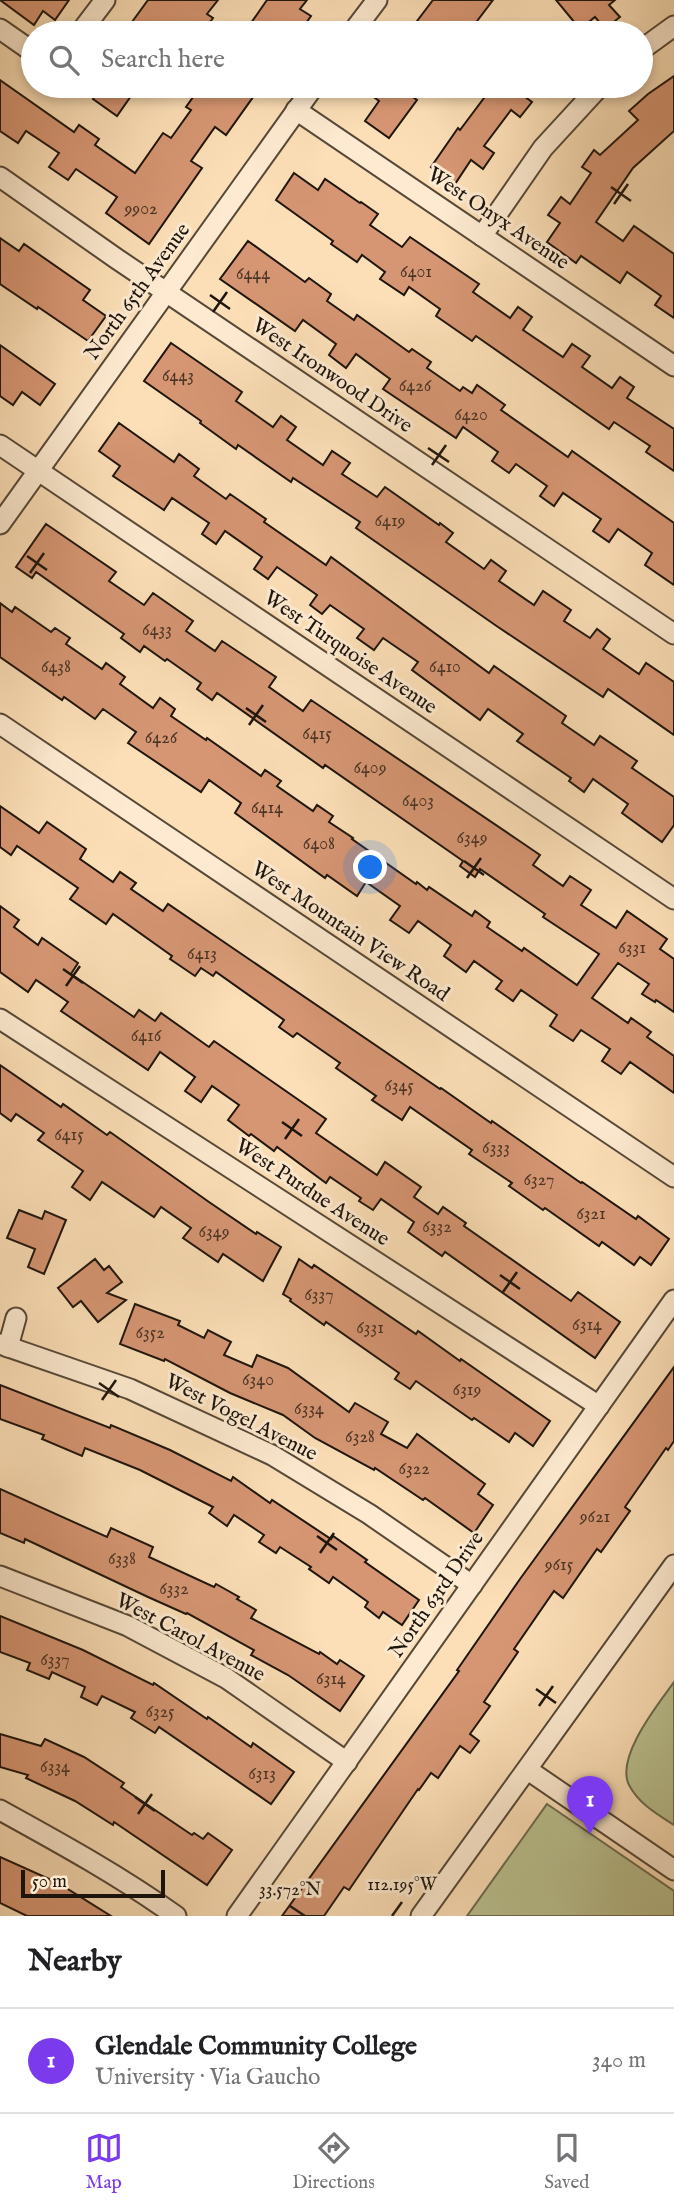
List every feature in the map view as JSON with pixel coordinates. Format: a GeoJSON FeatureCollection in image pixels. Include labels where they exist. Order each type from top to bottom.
{"type":"FeatureCollection","features":[{"type":"Feature","properties":{"kind":"street"},"geometry":{"type":"LineString","coordinates":[[89,21],[105,0]]}},
{"type":"Feature","properties":{"kind":"street"},"geometry":{"type":"LineString","coordinates":[[361,21],[377,0]]}},
{"type":"Feature","properties":{"kind":"street"},"geometry":{"type":"LineString","coordinates":[[653,41],[674,26]]}},
{"type":"Feature","properties":{"kind":"street"},"geometry":{"type":"LineString","coordinates":[[0,29],[21,44]]}},
{"type":"Feature","properties":{"kind":"street","name":"North 65th Avenue"},"geometry":{"type":"LineString","coordinates":[[0,524],[305,98]]}},
{"type":"Feature","properties":{"kind":"street"},"geometry":{"type":"LineString","coordinates":[[482,236],[543,148],[589,98]]}},
{"type":"Feature","properties":{"kind":"street","name":"West Onyx Avenue"},"geometry":{"type":"LineString","coordinates":[[296,110],[674,366]]}},
{"type":"Feature","properties":{"kind":"street","name":"West Ironwood Drive"},"geometry":{"type":"LineString","coordinates":[[0,177],[674,634]]}},
{"type":"Feature","properties":{"kind":"street","name":"West Turquoise Avenue"},"geometry":{"type":"LineString","coordinates":[[0,445],[674,899]]}},
{"type":"Feature","properties":{"kind":"street","name":"West Mountain View Road"},"geometry":{"type":"LineString","coordinates":[[0,724],[674,1177]]}},
{"type":"Feature","properties":{"kind":"street","name":"West Purdue Avenue"},"geometry":{"type":"LineString","coordinates":[[0,1019],[599,1406]]}},
{"type":"Feature","properties":{"kind":"street","name":"North 63rd Drive"},"geometry":{"type":"LineString","coordinates":[[237,1916],[674,1300]]}},
{"type":"Feature","properties":{"kind":"street","name":"West Vogel Avenue"},"geometry":{"type":"LineString","coordinates":[[16,1318],[4,1345],[130,1389],[272,1455],[369,1514],[472,1585]]}},
{"type":"Feature","properties":{"kind":"street"},"geometry":{"type":"LineString","coordinates":[[421,1916],[674,1565]]}},
{"type":"Feature","properties":{"kind":"street","name":"West Carol Avenue"},"geometry":{"type":"LineString","coordinates":[[0,1576],[128,1626],[226,1678],[347,1762]]}},
{"type":"Feature","properties":{"kind":"street"},"geometry":{"type":"LineString","coordinates":[[528,1770],[674,1870]]}},
{"type":"Feature","properties":{"kind":"street"},"geometry":{"type":"LineString","coordinates":[[0,1810],[82,1855],[176,1916]]}},
{"type":"Feature","properties":{"kind":"green space"},"geometry":{"type":"Polygon","coordinates":[[[674,1682],[674,1825],[638,1798],[629,1785],[626,1773],[633,1746],[649,1716],[674,1682]]]}},
{"type":"Feature","properties":{"kind":"green space"},"geometry":{"type":"Polygon","coordinates":[[[547,1804],[674,1891],[674,1916],[467,1916],[547,1804]]]}},
{"type":"Feature","properties":{"kind":"building"},"geometry":{"type":"Polygon","coordinates":[[[0,0],[69,0],[55,20],[43,11],[37,21],[29,21],[0,0]]]}},
{"type":"Feature","properties":{"kind":"building"},"geometry":{"type":"Polygon","coordinates":[[[148,0],[218,0],[207,14],[213,18],[211,21],[133,21],[148,0]]]}},
{"type":"Feature","properties":{"kind":"building"},"geometry":{"type":"Polygon","coordinates":[[[267,0],[307,0],[300,9],[311,16],[307,21],[252,21],[267,0]]]}},
{"type":"Feature","properties":{"kind":"building"},"geometry":{"type":"Polygon","coordinates":[[[433,0],[493,0],[477,21],[417,21],[433,0]]]}},
{"type":"Feature","properties":{"kind":"building"},"geometry":{"type":"Polygon","coordinates":[[[556,0],[615,0],[609,5],[620,17],[615,21],[598,21],[595,17],[590,21],[573,21],[556,0]]]}},
{"type":"Feature","properties":{"kind":"building"},"geometry":{"type":"Polygon","coordinates":[[[674,76],[674,131],[633,168],[596,222],[623,241],[634,226],[674,254],[674,318],[655,305],[661,296],[627,272],[620,283],[581,256],[576,263],[547,242],[560,223],[548,215],[561,197],[570,204],[591,173],[582,167],[594,150],[600,155],[638,120],[629,111],[644,98],[653,98],[653,91],[674,76]]]}},
{"type":"Feature","properties":{"kind":"building"},"geometry":{"type":"Polygon","coordinates":[[[0,80],[21,95],[21,98],[26,98],[74,132],[79,125],[99,139],[95,145],[135,173],[163,133],[171,138],[191,110],[186,107],[192,98],[252,98],[226,135],[215,127],[191,161],[202,168],[149,244],[106,213],[117,197],[76,169],[68,180],[49,167],[59,153],[26,131],[18,143],[0,131],[0,80]]]}},
{"type":"Feature","properties":{"kind":"building"},"geometry":{"type":"Polygon","coordinates":[[[94,98],[130,98],[117,116],[94,98]]]}},
{"type":"Feature","properties":{"kind":"building"},"geometry":{"type":"Polygon","coordinates":[[[375,98],[417,100],[389,138],[365,121],[379,101],[375,98]]]}},
{"type":"Feature","properties":{"kind":"building"},"geometry":{"type":"Polygon","coordinates":[[[484,98],[526,98],[532,102],[520,117],[511,110],[484,146],[494,153],[483,169],[471,160],[455,184],[431,167],[458,128],[460,130],[484,98]]]}},
{"type":"Feature","properties":{"kind":"building"},"geometry":{"type":"Polygon","coordinates":[[[294,173],[318,190],[325,179],[361,202],[378,214],[370,225],[402,247],[410,237],[479,284],[473,292],[510,318],[518,307],[532,317],[523,330],[563,357],[572,344],[590,356],[582,367],[612,388],[620,377],[634,387],[627,398],[674,429],[674,471],[646,452],[650,446],[614,422],[609,429],[476,336],[472,341],[436,316],[440,309],[409,287],[404,295],[380,279],[385,272],[362,255],[357,262],[331,244],[333,241],[276,200],[294,173]]]}},
{"type":"Feature","properties":{"kind":"building"},"geometry":{"type":"Polygon","coordinates":[[[0,238],[19,251],[24,244],[90,290],[83,300],[106,316],[88,341],[0,284],[0,238]]]}},
{"type":"Feature","properties":{"kind":"building"},"geometry":{"type":"Polygon","coordinates":[[[248,241],[305,282],[309,278],[331,294],[327,301],[354,320],[357,315],[409,352],[412,349],[431,362],[427,368],[460,391],[463,387],[472,393],[477,385],[505,405],[501,410],[568,457],[572,451],[674,523],[674,585],[645,565],[652,553],[618,529],[609,542],[593,531],[601,519],[563,493],[554,506],[540,496],[547,486],[516,464],[509,473],[492,461],[498,452],[463,427],[456,438],[383,389],[390,379],[356,354],[346,368],[329,355],[336,344],[303,320],[295,331],[220,279],[248,241]]]}},
{"type":"Feature","properties":{"kind":"building"},"geometry":{"type":"Polygon","coordinates":[[[171,343],[242,392],[236,401],[273,427],[281,416],[296,427],[287,440],[323,465],[332,451],[350,463],[342,474],[377,497],[385,487],[439,525],[440,523],[453,533],[446,542],[484,569],[491,560],[506,571],[499,581],[534,605],[543,591],[571,610],[564,621],[590,638],[597,629],[610,639],[603,649],[639,674],[646,663],[674,682],[674,735],[608,689],[603,697],[498,627],[356,528],[360,522],[293,478],[291,482],[238,445],[236,449],[144,381],[171,343]]]}},
{"type":"Feature","properties":{"kind":"building"},"geometry":{"type":"Polygon","coordinates":[[[0,345],[55,384],[40,405],[22,392],[13,405],[0,396],[0,345]]]}},
{"type":"Feature","properties":{"kind":"building"},"geometry":{"type":"Polygon","coordinates":[[[119,423],[174,462],[179,454],[199,469],[194,476],[226,499],[230,494],[266,519],[264,522],[326,565],[331,557],[489,673],[494,666],[566,716],[562,723],[594,745],[600,736],[637,761],[632,768],[674,797],[674,825],[662,842],[622,813],[628,804],[593,779],[584,792],[569,781],[571,778],[517,741],[523,734],[488,709],[480,720],[412,670],[418,662],[383,638],[374,650],[357,638],[364,629],[330,605],[322,614],[310,605],[317,595],[277,567],[268,579],[254,569],[262,557],[225,531],[216,544],[202,534],[209,523],[172,498],[164,510],[113,476],[120,466],[99,451],[119,423]]]}},
{"type":"Feature","properties":{"kind":"building"},"geometry":{"type":"Polygon","coordinates":[[[46,524],[116,572],[109,581],[144,605],[153,593],[193,621],[186,631],[215,651],[222,641],[276,677],[269,687],[303,711],[311,700],[540,855],[533,865],[563,886],[570,876],[591,890],[581,905],[616,928],[627,911],[667,939],[660,949],[674,959],[674,1012],[642,994],[649,984],[618,963],[592,998],[628,1023],[631,1018],[651,1032],[647,1037],[674,1056],[674,1093],[630,1062],[621,1074],[602,1061],[610,1049],[581,1030],[573,1041],[550,1026],[557,1015],[521,990],[513,1001],[496,989],[502,981],[474,961],[466,972],[444,956],[451,945],[418,921],[409,933],[390,920],[400,906],[366,882],[357,896],[327,875],[325,878],[235,813],[241,803],[209,780],[201,792],[128,743],[136,732],[103,709],[95,719],[64,697],[62,700],[0,657],[0,603],[12,612],[15,607],[51,632],[55,628],[70,638],[66,644],[102,669],[106,663],[125,677],[120,684],[153,708],[160,698],[175,709],[171,716],[261,776],[265,770],[281,781],[277,786],[313,811],[317,805],[333,816],[329,822],[416,884],[417,882],[427,890],[429,887],[472,916],[475,911],[490,922],[487,927],[522,951],[524,948],[577,985],[599,954],[543,917],[545,914],[480,869],[475,877],[460,866],[463,861],[325,765],[323,768],[217,693],[212,700],[197,689],[201,683],[167,659],[165,661],[144,646],[140,652],[121,638],[124,634],[36,572],[32,578],[16,567],[46,524]]]}},
{"type":"Feature","properties":{"kind":"building"},"geometry":{"type":"Polygon","coordinates":[[[0,806],[39,833],[47,822],[86,849],[80,859],[113,882],[120,872],[136,883],[131,889],[163,911],[168,904],[440,1089],[636,1219],[638,1216],[669,1239],[651,1265],[640,1257],[634,1265],[602,1242],[599,1246],[545,1208],[543,1210],[509,1186],[512,1183],[469,1154],[472,1150],[410,1107],[402,1120],[372,1100],[376,1096],[336,1068],[340,1063],[297,1033],[293,1037],[279,1027],[284,1020],[216,972],[213,976],[201,968],[195,976],[113,914],[106,924],[70,899],[78,888],[17,846],[11,855],[0,847],[0,806]]]}},
{"type":"Feature","properties":{"kind":"building"},"geometry":{"type":"Polygon","coordinates":[[[0,906],[19,920],[14,927],[38,945],[42,938],[78,963],[71,974],[134,1017],[139,1010],[155,1021],[161,1013],[209,1047],[214,1041],[326,1119],[316,1133],[377,1175],[385,1162],[421,1187],[414,1197],[438,1214],[443,1207],[466,1223],[464,1226],[571,1301],[578,1292],[620,1322],[595,1358],[445,1252],[442,1256],[408,1232],[414,1222],[381,1199],[373,1210],[359,1201],[361,1198],[330,1177],[326,1183],[277,1147],[274,1151],[251,1134],[249,1136],[228,1120],[239,1105],[212,1086],[201,1102],[185,1091],[195,1077],[160,1052],[148,1070],[61,1011],[68,1002],[36,980],[28,992],[0,972],[0,906]]]}},
{"type":"Feature","properties":{"kind":"building"},"geometry":{"type":"Polygon","coordinates":[[[0,1065],[61,1107],[63,1104],[107,1135],[110,1132],[256,1234],[257,1232],[281,1247],[263,1281],[223,1254],[218,1262],[183,1238],[191,1228],[161,1207],[154,1217],[102,1182],[90,1200],[72,1187],[83,1171],[38,1140],[44,1133],[16,1114],[11,1121],[0,1113],[0,1065]]]}},
{"type":"Feature","properties":{"kind":"building"},"geometry":{"type":"Polygon","coordinates":[[[19,1210],[42,1219],[45,1211],[66,1220],[44,1274],[28,1267],[35,1249],[7,1238],[19,1210]]]}},
{"type":"Feature","properties":{"kind":"building"},"geometry":{"type":"Polygon","coordinates":[[[95,1259],[104,1270],[109,1266],[122,1282],[107,1293],[126,1300],[98,1322],[81,1301],[73,1307],[58,1288],[95,1259]]]}},
{"type":"Feature","properties":{"kind":"building"},"geometry":{"type":"Polygon","coordinates":[[[299,1259],[312,1268],[314,1265],[416,1334],[418,1331],[550,1421],[533,1446],[515,1433],[509,1442],[416,1381],[410,1389],[395,1379],[399,1373],[326,1322],[324,1325],[290,1301],[291,1299],[283,1294],[299,1259]]]}},
{"type":"Feature","properties":{"kind":"building"},"geometry":{"type":"Polygon","coordinates":[[[135,1304],[180,1321],[178,1325],[204,1338],[208,1330],[231,1342],[224,1355],[252,1367],[257,1355],[288,1368],[349,1412],[355,1403],[388,1422],[381,1434],[407,1448],[417,1434],[485,1484],[478,1494],[493,1505],[474,1533],[425,1498],[423,1500],[375,1468],[374,1470],[315,1438],[283,1415],[230,1393],[165,1359],[164,1361],[120,1344],[135,1304]]]}},
{"type":"Feature","properties":{"kind":"building"},"geometry":{"type":"Polygon","coordinates":[[[674,1367],[674,1441],[668,1450],[666,1448],[625,1507],[630,1511],[601,1552],[597,1549],[563,1598],[554,1591],[514,1649],[518,1652],[484,1702],[490,1706],[470,1734],[479,1741],[470,1753],[460,1746],[438,1778],[431,1773],[349,1890],[344,1887],[324,1916],[282,1916],[459,1671],[457,1670],[520,1579],[674,1367]]]}},
{"type":"Feature","properties":{"kind":"building"},"geometry":{"type":"Polygon","coordinates":[[[0,1385],[110,1428],[111,1425],[170,1450],[231,1481],[233,1477],[270,1503],[272,1500],[331,1539],[333,1536],[419,1600],[402,1625],[383,1612],[379,1618],[365,1607],[368,1602],[333,1577],[329,1583],[309,1569],[311,1567],[280,1547],[276,1553],[259,1542],[264,1535],[234,1515],[227,1526],[209,1513],[213,1507],[140,1470],[85,1448],[82,1456],[42,1439],[44,1435],[0,1419],[0,1385]]]}},
{"type":"Feature","properties":{"kind":"building"},"geometry":{"type":"Polygon","coordinates":[[[0,1489],[107,1537],[111,1528],[153,1547],[149,1557],[214,1587],[216,1584],[256,1610],[251,1618],[319,1654],[320,1652],[337,1664],[340,1660],[364,1676],[340,1711],[288,1675],[251,1655],[254,1650],[187,1613],[25,1539],[24,1543],[0,1533],[0,1489]]]}},
{"type":"Feature","properties":{"kind":"building"},"geometry":{"type":"Polygon","coordinates":[[[0,1616],[83,1650],[153,1685],[154,1683],[251,1747],[253,1743],[294,1772],[271,1804],[159,1727],[155,1733],[131,1718],[135,1712],[102,1696],[97,1705],[81,1697],[85,1687],[52,1672],[49,1679],[27,1670],[30,1663],[0,1652],[0,1616]]]}},
{"type":"Feature","properties":{"kind":"building"},"geometry":{"type":"Polygon","coordinates":[[[0,1734],[41,1746],[45,1739],[84,1757],[124,1783],[121,1787],[192,1835],[194,1833],[203,1839],[208,1833],[232,1850],[207,1885],[114,1822],[113,1825],[75,1801],[26,1778],[28,1775],[0,1767],[0,1734]]]}},
{"type":"Feature","properties":{"kind":"building"},"geometry":{"type":"Polygon","coordinates":[[[0,1857],[58,1883],[111,1916],[27,1916],[0,1903],[0,1857]]]}},
{"type":"Feature","properties":{"kind":"place","name":"Glendale Community College"},"geometry":{"type":"Point","coordinates":[590,1834]}}]}
